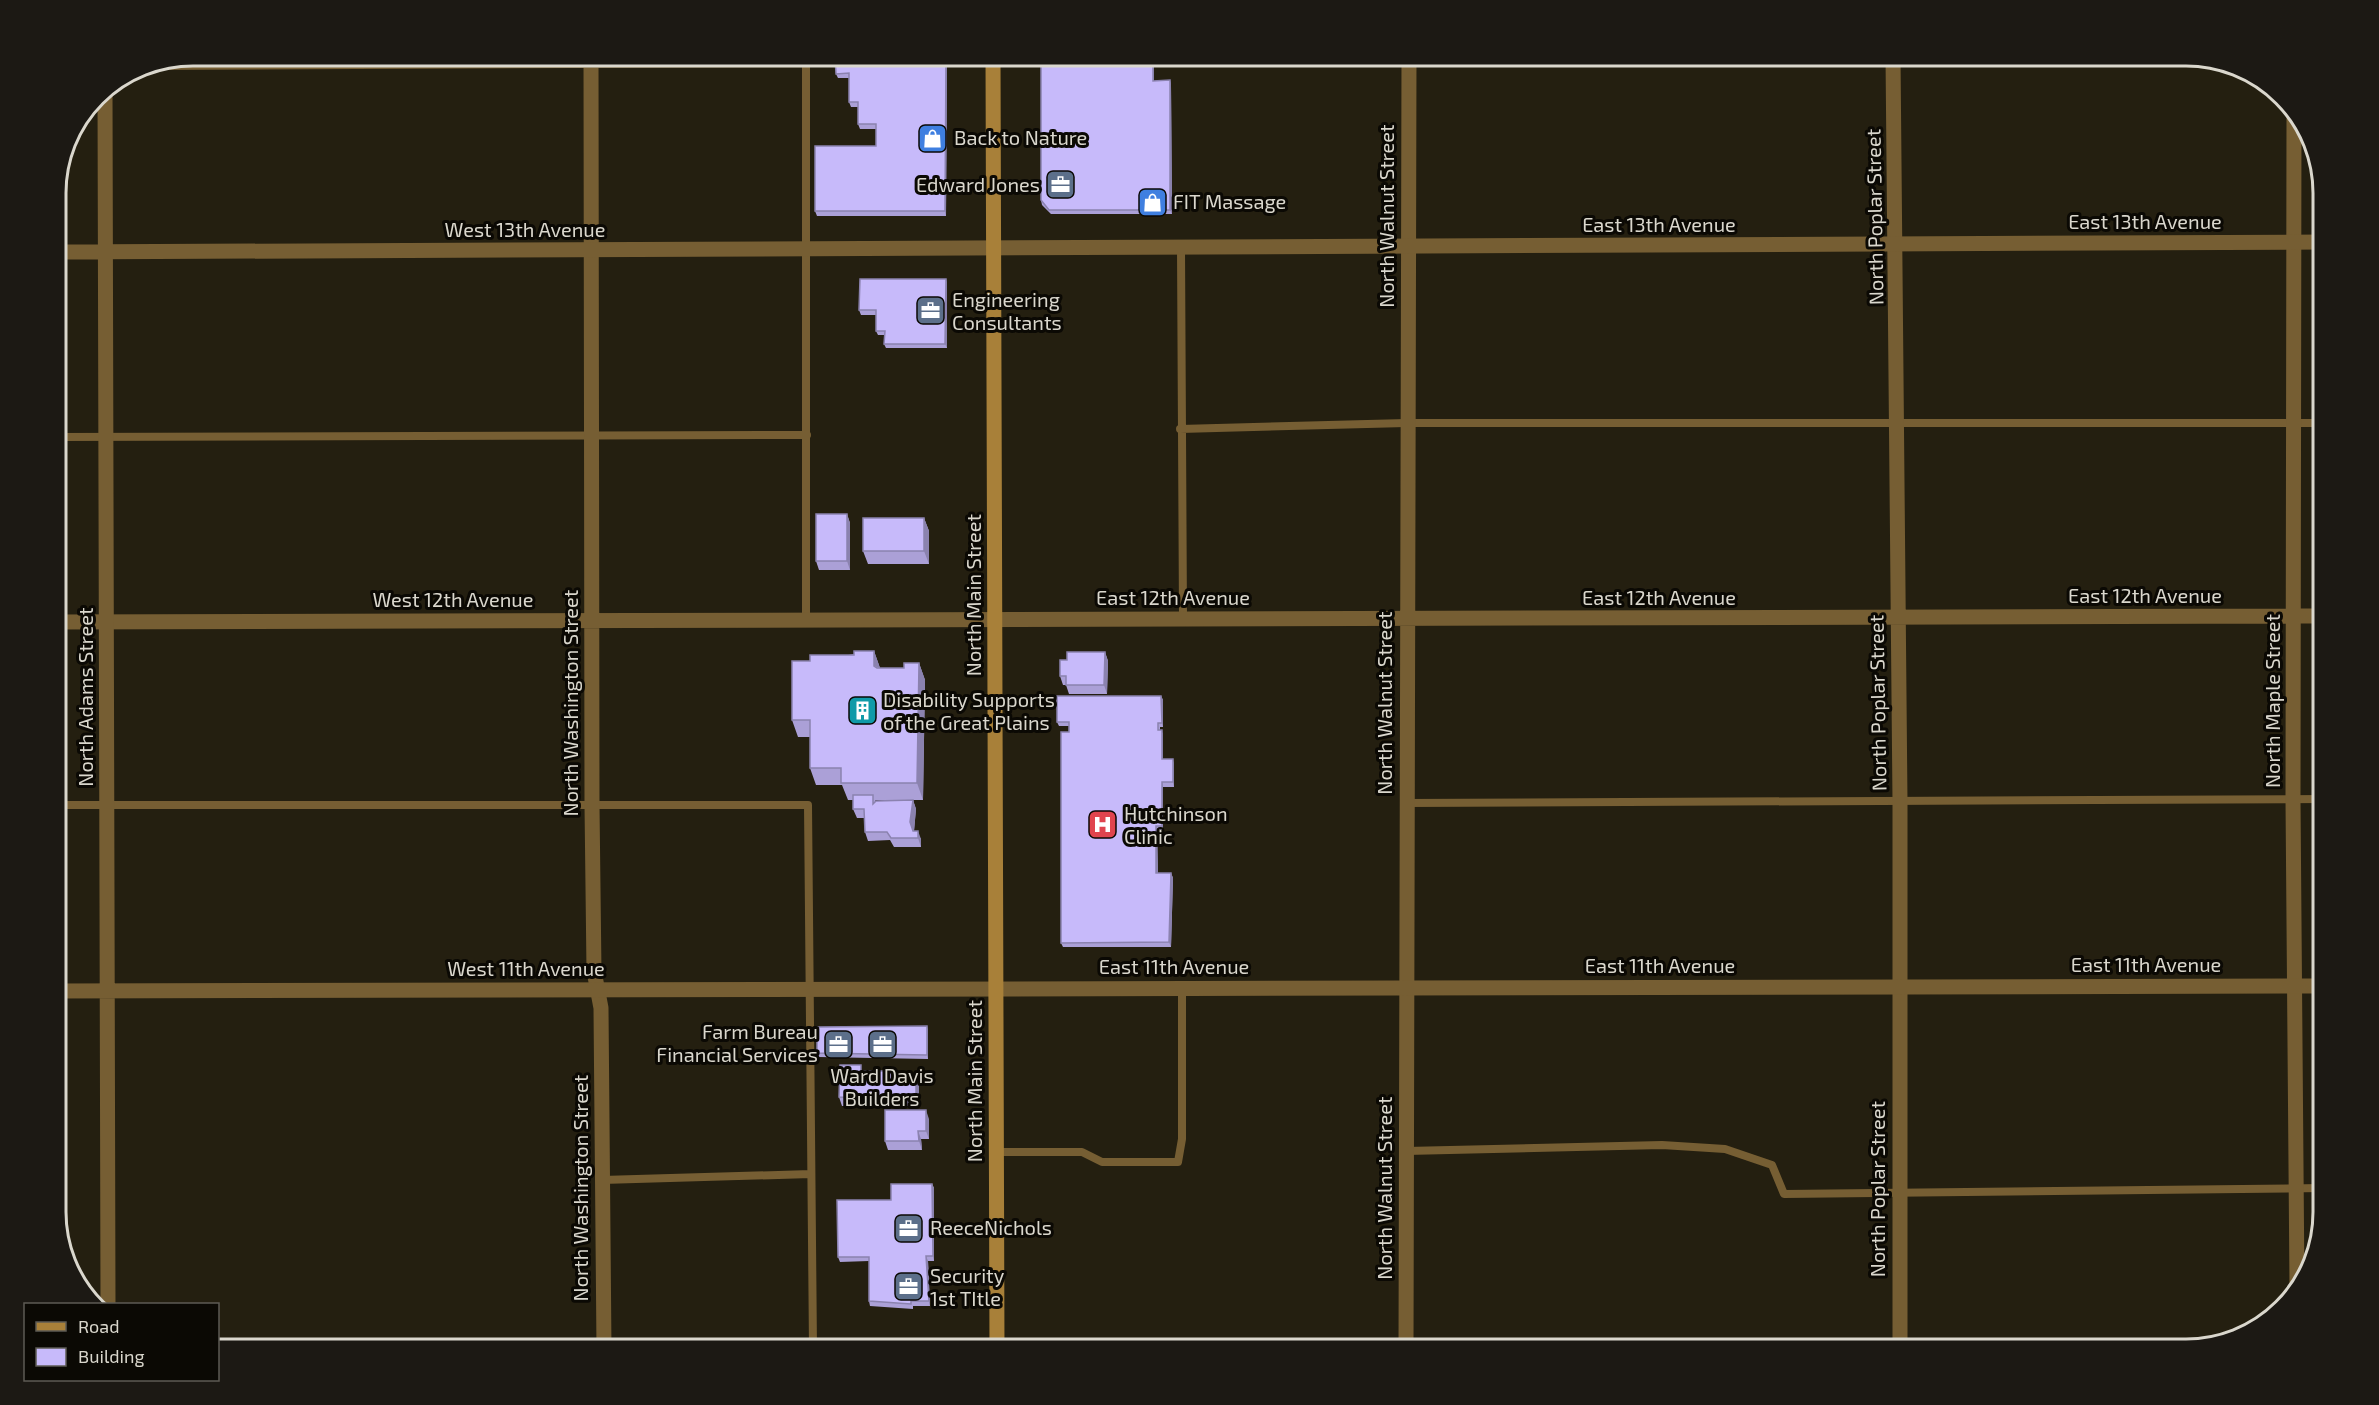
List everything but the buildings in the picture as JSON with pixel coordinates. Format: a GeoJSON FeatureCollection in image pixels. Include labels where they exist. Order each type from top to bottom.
{"type":"FeatureCollection","features":[{"type":"Feature","properties":{"kind":"main road","name":"North Main Street"},"geometry":{"type":"LineString","coordinates":[[993,66],[997,1339]]}},
{"type":"Feature","properties":{"kind":"street","name":"North Washington Street"},"geometry":{"type":"LineString","coordinates":[[591,66],[592,805],[594,971],[599,990],[601,1021],[604,1339]]}},
{"type":"Feature","properties":{"kind":"street","name":"North Walnut Street"},"geometry":{"type":"LineString","coordinates":[[1406,1339],[1405,620],[1409,66]]}},
{"type":"Feature","properties":{"kind":"street","name":"North Poplar Street"},"geometry":{"type":"LineString","coordinates":[[1893,66],[1898,423],[1900,1339]]}},
{"type":"Feature","properties":{"kind":"street","name":"North Adams Street"},"geometry":{"type":"LineString","coordinates":[[105,101],[108,1303]]}},
{"type":"Feature","properties":{"kind":"street","name":"North Maple Street"},"geometry":{"type":"LineString","coordinates":[[2294,127],[2293,800],[2298,1271]]}},
{"type":"Feature","properties":{"kind":"street","name":"East 13th Avenue"},"geometry":{"type":"LineString","coordinates":[[995,249],[2313,242]]}},
{"type":"Feature","properties":{"kind":"street","name":"West 13th Avenue"},"geometry":{"type":"LineString","coordinates":[[66,252],[995,249]]}},
{"type":"Feature","properties":{"kind":"street","name":"East 12th Avenue"},"geometry":{"type":"LineString","coordinates":[[995,619],[1405,620],[2313,616]]}},
{"type":"Feature","properties":{"kind":"street","name":"West 12th Avenue"},"geometry":{"type":"LineString","coordinates":[[66,622],[995,619]]}},
{"type":"Feature","properties":{"kind":"street","name":"East 11th Avenue"},"geometry":{"type":"LineString","coordinates":[[996,988],[2313,986]]}},
{"type":"Feature","properties":{"kind":"street","name":"West 11th Avenue"},"geometry":{"type":"LineString","coordinates":[[66,991],[996,988]]}},
{"type":"Feature","properties":{"kind":"lane"},"geometry":{"type":"LineString","coordinates":[[806,66],[806,620]]}},
{"type":"Feature","properties":{"kind":"lane"},"geometry":{"type":"LineString","coordinates":[[1181,249],[1180,429],[1183,618]]}},
{"type":"Feature","properties":{"kind":"lane"},"geometry":{"type":"LineString","coordinates":[[1180,429],[1406,423],[2313,423]]}},
{"type":"Feature","properties":{"kind":"lane"},"geometry":{"type":"LineString","coordinates":[[66,437],[807,435]]}},
{"type":"Feature","properties":{"kind":"lane"},"geometry":{"type":"LineString","coordinates":[[1406,803],[2313,800]]}},
{"type":"Feature","properties":{"kind":"lane"},"geometry":{"type":"LineString","coordinates":[[66,805],[808,805],[813,1339]]}},
{"type":"Feature","properties":{"kind":"lane"},"geometry":{"type":"LineString","coordinates":[[997,1152],[1082,1152],[1102,1162],[1178,1162],[1182,1139],[1182,988]]}},
{"type":"Feature","properties":{"kind":"lane"},"geometry":{"type":"LineString","coordinates":[[1406,1151],[1662,1145],[1725,1149],[1772,1165],[1784,1194],[2313,1188]]}},
{"type":"Feature","properties":{"kind":"lane"},"geometry":{"type":"LineString","coordinates":[[602,1180],[811,1174]]}},
{"type":"Feature","properties":{"kind":"place","name":"Back to Nature"},"geometry":{"type":"Point","coordinates":[933,138]}},
{"type":"Feature","properties":{"kind":"place","name":"Edward Jones"},"geometry":{"type":"Point","coordinates":[1061,185]}},
{"type":"Feature","properties":{"kind":"place","name":"FIT Massage"},"geometry":{"type":"Point","coordinates":[1152,202]}},
{"type":"Feature","properties":{"kind":"place","name":"Engineering Consultants"},"geometry":{"type":"Point","coordinates":[931,311]}},
{"type":"Feature","properties":{"kind":"place","name":"Disability Supports of the Great Plains"},"geometry":{"type":"Point","coordinates":[862,711]}},
{"type":"Feature","properties":{"kind":"place","name":"Hutchinson Clinic"},"geometry":{"type":"Point","coordinates":[1103,825]}},
{"type":"Feature","properties":{"kind":"place","name":"Farm Bureau Financial Services"},"geometry":{"type":"Point","coordinates":[839,1044]}},
{"type":"Feature","properties":{"kind":"place","name":"Ward Davis Builders"},"geometry":{"type":"Point","coordinates":[882,1045]}},
{"type":"Feature","properties":{"kind":"place","name":"ReeceNichols"},"geometry":{"type":"Point","coordinates":[909,1228]}},
{"type":"Feature","properties":{"kind":"place","name":"Security 1st TItle"},"geometry":{"type":"Point","coordinates":[909,1287]}}]}
